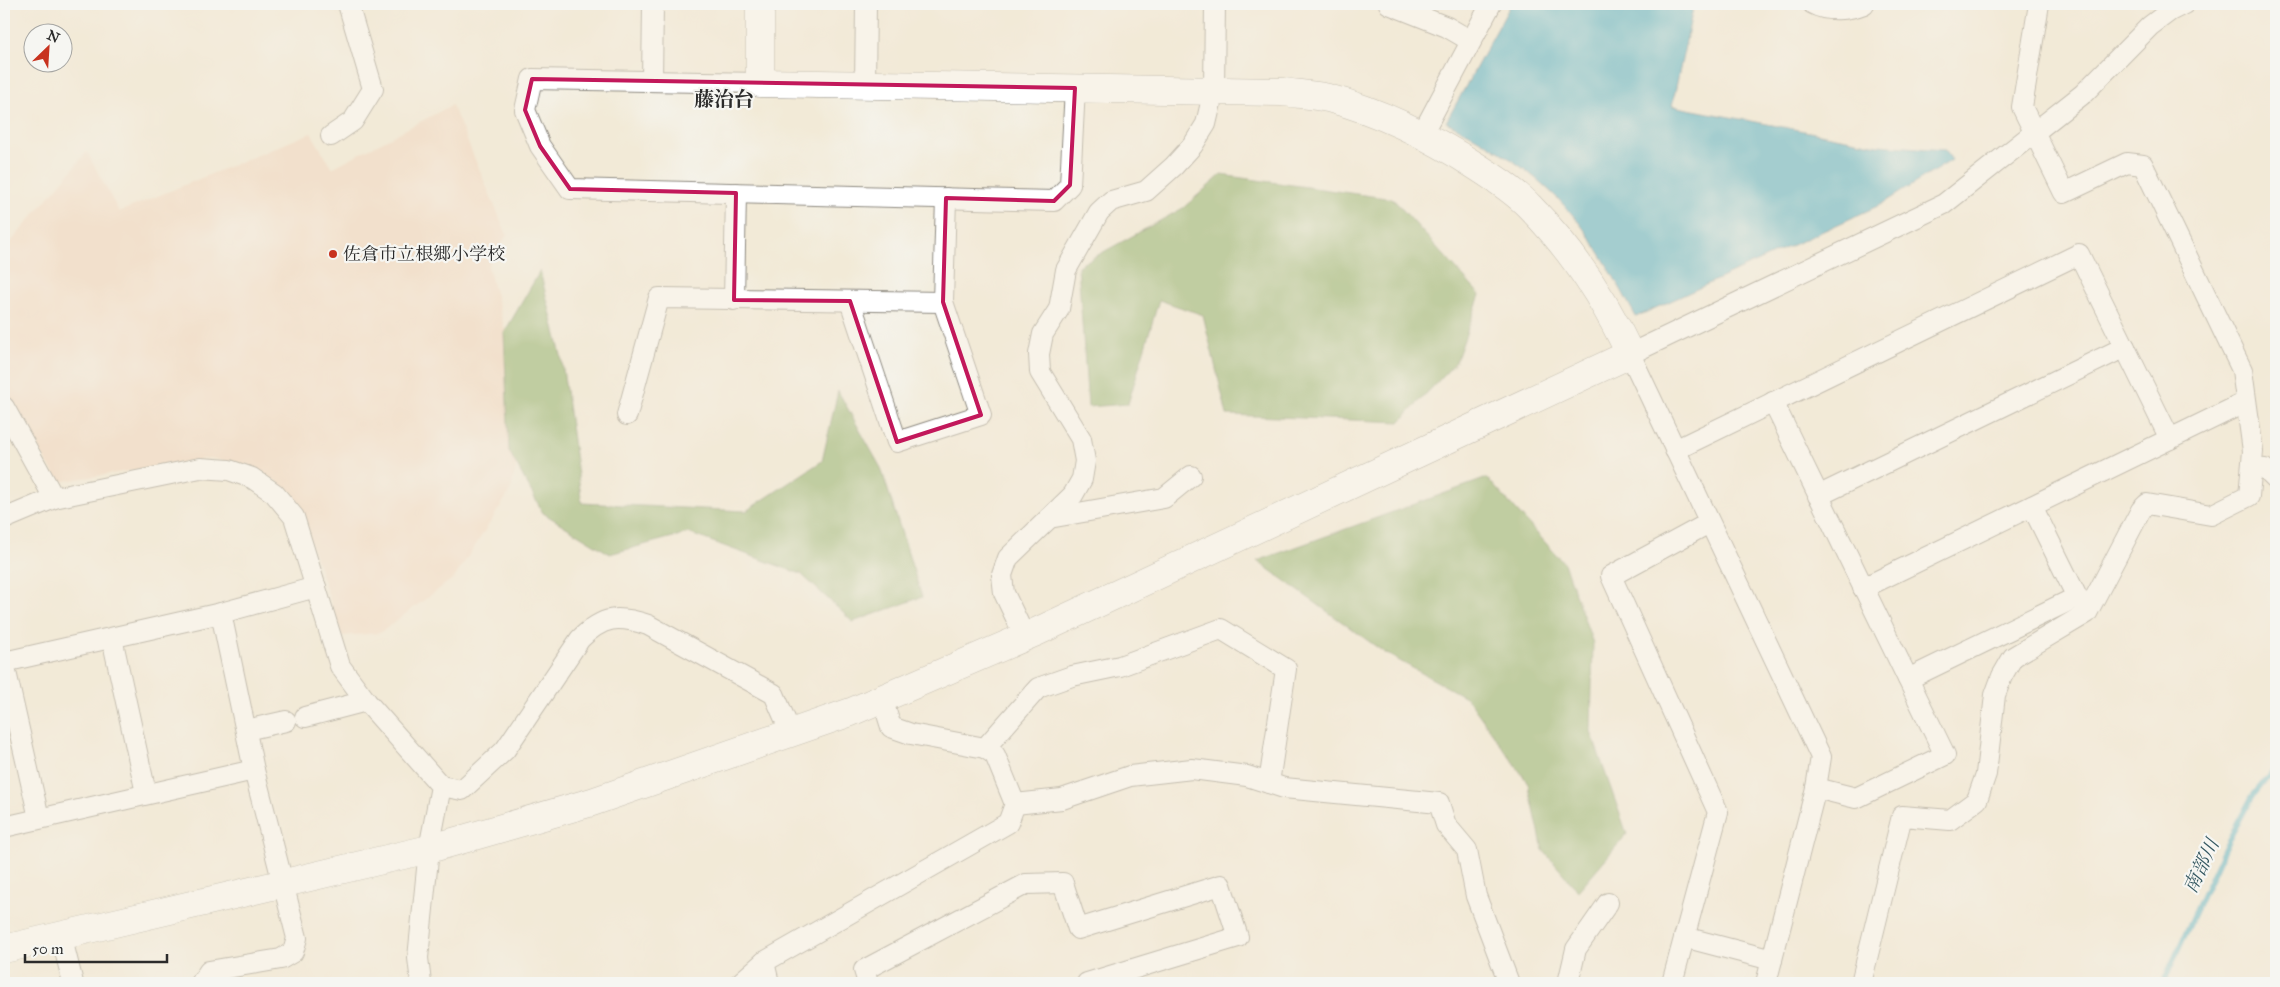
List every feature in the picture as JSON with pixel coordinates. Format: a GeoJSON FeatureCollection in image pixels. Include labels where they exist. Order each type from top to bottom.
{"type":"FeatureCollection","features":[{"type":"Feature","properties":{"kind":"street"},"geometry":{"type":"LineString","coordinates":[[331,136],[353,121],[373,89],[348,4]]}},
{"type":"Feature","properties":{"kind":"street"},"geometry":{"type":"LineString","coordinates":[[652,81],[653,4]]}},
{"type":"Feature","properties":{"kind":"street"},"geometry":{"type":"LineString","coordinates":[[760,4],[760,83]]}},
{"type":"Feature","properties":{"kind":"street"},"geometry":{"type":"LineString","coordinates":[[865,84],[866,4]]}},
{"type":"Feature","properties":{"kind":"street"},"geometry":{"type":"LineString","coordinates":[[1026,637],[1004,593],[1002,575],[1008,558],[1073,495],[1082,479],[1085,462],[1081,439],[1040,372],[1039,354],[1043,334],[1060,309],[1066,270],[1099,212],[1111,201],[1146,191],[1193,146],[1206,124],[1214,90],[1215,4]]}},
{"type":"Feature","properties":{"kind":"street"},"geometry":{"type":"LineString","coordinates":[[1389,4],[1447,27],[1471,41]]}},
{"type":"Feature","properties":{"kind":"street"},"geometry":{"type":"LineString","coordinates":[[1422,134],[1490,4]]}},
{"type":"Feature","properties":{"kind":"street"},"geometry":{"type":"LineString","coordinates":[[1813,4],[1819,7],[1840,9],[1864,4]]}},
{"type":"Feature","properties":{"kind":"street"},"geometry":{"type":"LineString","coordinates":[[1861,983],[1902,816],[1950,820],[1977,800],[1986,774],[1995,695],[2002,676],[2013,658],[2087,613],[2141,510],[2148,504],[2211,515],[2249,496],[2253,451],[2242,370],[2143,165],[2127,164],[2064,193],[2022,107],[2039,4]]}},
{"type":"Feature","properties":{"kind":"street"},"geometry":{"type":"LineString","coordinates":[[4,949],[429,849],[592,802],[851,712],[1026,637],[1630,354],[1944,204],[2083,94],[2150,26],[2170,11],[2184,4]]}},
{"type":"Feature","properties":{"kind":"street"},"geometry":{"type":"LineString","coordinates":[[1075,88],[1070,185],[1054,201],[570,189],[540,146],[525,110],[532,80],[865,84],[1214,90],[1283,92],[1328,98],[1370,112],[1422,134],[1453,151],[1492,177],[1529,206],[1561,242],[1612,315],[1674,450],[1821,758],[1816,788],[1766,983]]}},
{"type":"Feature","properties":{"kind":"street"},"geometry":{"type":"LineString","coordinates":[[734,300],[736,193]]}},
{"type":"Feature","properties":{"kind":"street"},"geometry":{"type":"LineString","coordinates":[[850,301],[897,442],[981,415],[944,302],[946,198]]}},
{"type":"Feature","properties":{"kind":"street"},"geometry":{"type":"LineString","coordinates":[[1674,450],[2079,254],[2170,439]]}},
{"type":"Feature","properties":{"kind":"street"},"geometry":{"type":"LineString","coordinates":[[627,415],[659,298],[944,302]]}},
{"type":"Feature","properties":{"kind":"street"},"geometry":{"type":"LineString","coordinates":[[1818,496],[2124,347]]}},
{"type":"Feature","properties":{"kind":"street"},"geometry":{"type":"LineString","coordinates":[[1773,402],[1945,755],[1856,798],[1816,788]]}},
{"type":"Feature","properties":{"kind":"street"},"geometry":{"type":"LineString","coordinates":[[1863,588],[2246,402]]}},
{"type":"Feature","properties":{"kind":"street"},"geometry":{"type":"LineString","coordinates":[[4,408],[54,498]]}},
{"type":"Feature","properties":{"kind":"street"},"geometry":{"type":"LineString","coordinates":[[4,519],[54,498],[200,468],[229,470],[252,478],[274,493],[294,517],[340,666],[366,701],[441,786],[462,790],[505,750],[580,639],[592,626],[626,617],[648,625],[774,694],[791,733]]}},
{"type":"Feature","properties":{"kind":"street"},"geometry":{"type":"LineString","coordinates":[[2252,468],[2265,469],[2276,480]]}},
{"type":"Feature","properties":{"kind":"street"},"geometry":{"type":"LineString","coordinates":[[1049,518],[1164,498],[1190,476]]}},
{"type":"Feature","properties":{"kind":"street"},"geometry":{"type":"LineString","coordinates":[[1908,679],[2077,597],[2032,506]]}},
{"type":"Feature","properties":{"kind":"street"},"geometry":{"type":"LineString","coordinates":[[1672,983],[1718,812],[1611,576],[1709,523]]}},
{"type":"Feature","properties":{"kind":"street"},"geometry":{"type":"LineString","coordinates":[[39,818],[4,663],[221,613],[316,587]]}},
{"type":"Feature","properties":{"kind":"street"},"geometry":{"type":"LineString","coordinates":[[201,983],[209,971],[281,959],[293,952],[297,938],[254,770],[221,613]]}},
{"type":"Feature","properties":{"kind":"street"},"geometry":{"type":"LineString","coordinates":[[985,748],[1038,688],[1072,676],[1120,666],[1221,629],[1286,669],[1269,783]]}},
{"type":"Feature","properties":{"kind":"street"},"geometry":{"type":"LineString","coordinates":[[112,638],[146,793]]}},
{"type":"Feature","properties":{"kind":"street"},"geometry":{"type":"LineString","coordinates":[[740,983],[764,962],[1008,823],[1015,804],[995,755],[985,748],[910,734],[891,727],[882,698]]}},
{"type":"Feature","properties":{"kind":"street"},"geometry":{"type":"LineString","coordinates":[[246,730],[366,701]]}},
{"type":"Feature","properties":{"kind":"street"},"geometry":{"type":"LineString","coordinates":[[1015,804],[1062,799],[1130,776],[1192,769],[1248,776],[1284,788],[1439,802],[1446,825],[1467,850],[1476,896],[1509,983]]}},
{"type":"Feature","properties":{"kind":"street"},"geometry":{"type":"LineString","coordinates":[[4,827],[146,793],[254,770]]}},
{"type":"Feature","properties":{"kind":"street"},"geometry":{"type":"LineString","coordinates":[[420,983],[418,958],[429,849],[441,786]]}},
{"type":"Feature","properties":{"kind":"street"},"geometry":{"type":"LineString","coordinates":[[868,983],[864,970],[1026,884],[1063,882],[1078,929],[1222,885],[1238,937],[1087,983]]}},
{"type":"Feature","properties":{"kind":"street"},"geometry":{"type":"LineString","coordinates":[[1568,983],[1576,949],[1608,902]]}},
{"type":"Feature","properties":{"kind":"street"},"geometry":{"type":"LineString","coordinates":[[62,935],[73,983]]}},
{"type":"Feature","properties":{"kind":"street"},"geometry":{"type":"LineString","coordinates":[[1684,937],[1772,960]]}},
{"type":"Feature","properties":{"kind":"street"},"geometry":{"type":"LineString","coordinates":[[764,962],[769,983]]}},
{"type":"Feature","properties":{"kind":"highlighted area"},"geometry":{"type":"Polygon","coordinates":[[[532,79],[1075,88],[1070,185],[1054,201],[946,198],[943,302],[981,415],[897,442],[850,301],[734,300],[736,193],[570,189],[540,146],[525,110],[532,79]]]}},
{"type":"Feature","properties":{"kind":"shaded area"},"geometry":{"type":"Polygon","coordinates":[[[452,105],[507,235],[488,266],[527,413],[511,490],[455,577],[380,633],[342,636],[303,520],[277,481],[239,464],[210,458],[59,482],[4,392],[4,250],[87,152],[119,212],[311,133],[332,168],[452,105]]]}},
{"type":"Feature","properties":{"kind":"green space"},"geometry":{"type":"Polygon","coordinates":[[[1221,175],[1393,199],[1480,295],[1456,362],[1400,422],[1227,415],[1203,315],[1159,300],[1128,404],[1088,407],[1078,266],[1183,208],[1221,175]]]}},
{"type":"Feature","properties":{"kind":"green space"},"geometry":{"type":"Polygon","coordinates":[[[540,271],[561,355],[582,503],[746,511],[822,461],[838,391],[881,468],[922,597],[853,622],[801,574],[688,533],[610,554],[543,513],[509,451],[504,333],[540,271]]]}},
{"type":"Feature","properties":{"kind":"green space"},"geometry":{"type":"Polygon","coordinates":[[[1487,478],[1564,563],[1593,643],[1591,732],[1627,834],[1578,891],[1543,850],[1528,783],[1467,698],[1385,653],[1257,561],[1487,478]]]}},
{"type":"Feature","properties":{"kind":"water"},"geometry":{"type":"Polygon","coordinates":[[[1511,4],[1694,4],[1672,106],[1878,145],[1945,150],[1952,160],[1880,205],[1636,317],[1611,271],[1583,228],[1554,195],[1503,154],[1446,122],[1511,4]]]}},
{"type":"Feature","properties":{"kind":"waterway","name":"南部川"},"geometry":{"type":"LineString","coordinates":[[2163,983],[2227,843],[2252,797],[2276,767]]}},
{"type":"Feature","properties":{"kind":"place","name":"佐倉市立根郷小学校"},"geometry":{"type":"Point","coordinates":[333,254]}},
{"type":"Feature","properties":{"kind":"district","name":"藤治台"},"geometry":{"type":"Point","coordinates":[724,99]}}]}
